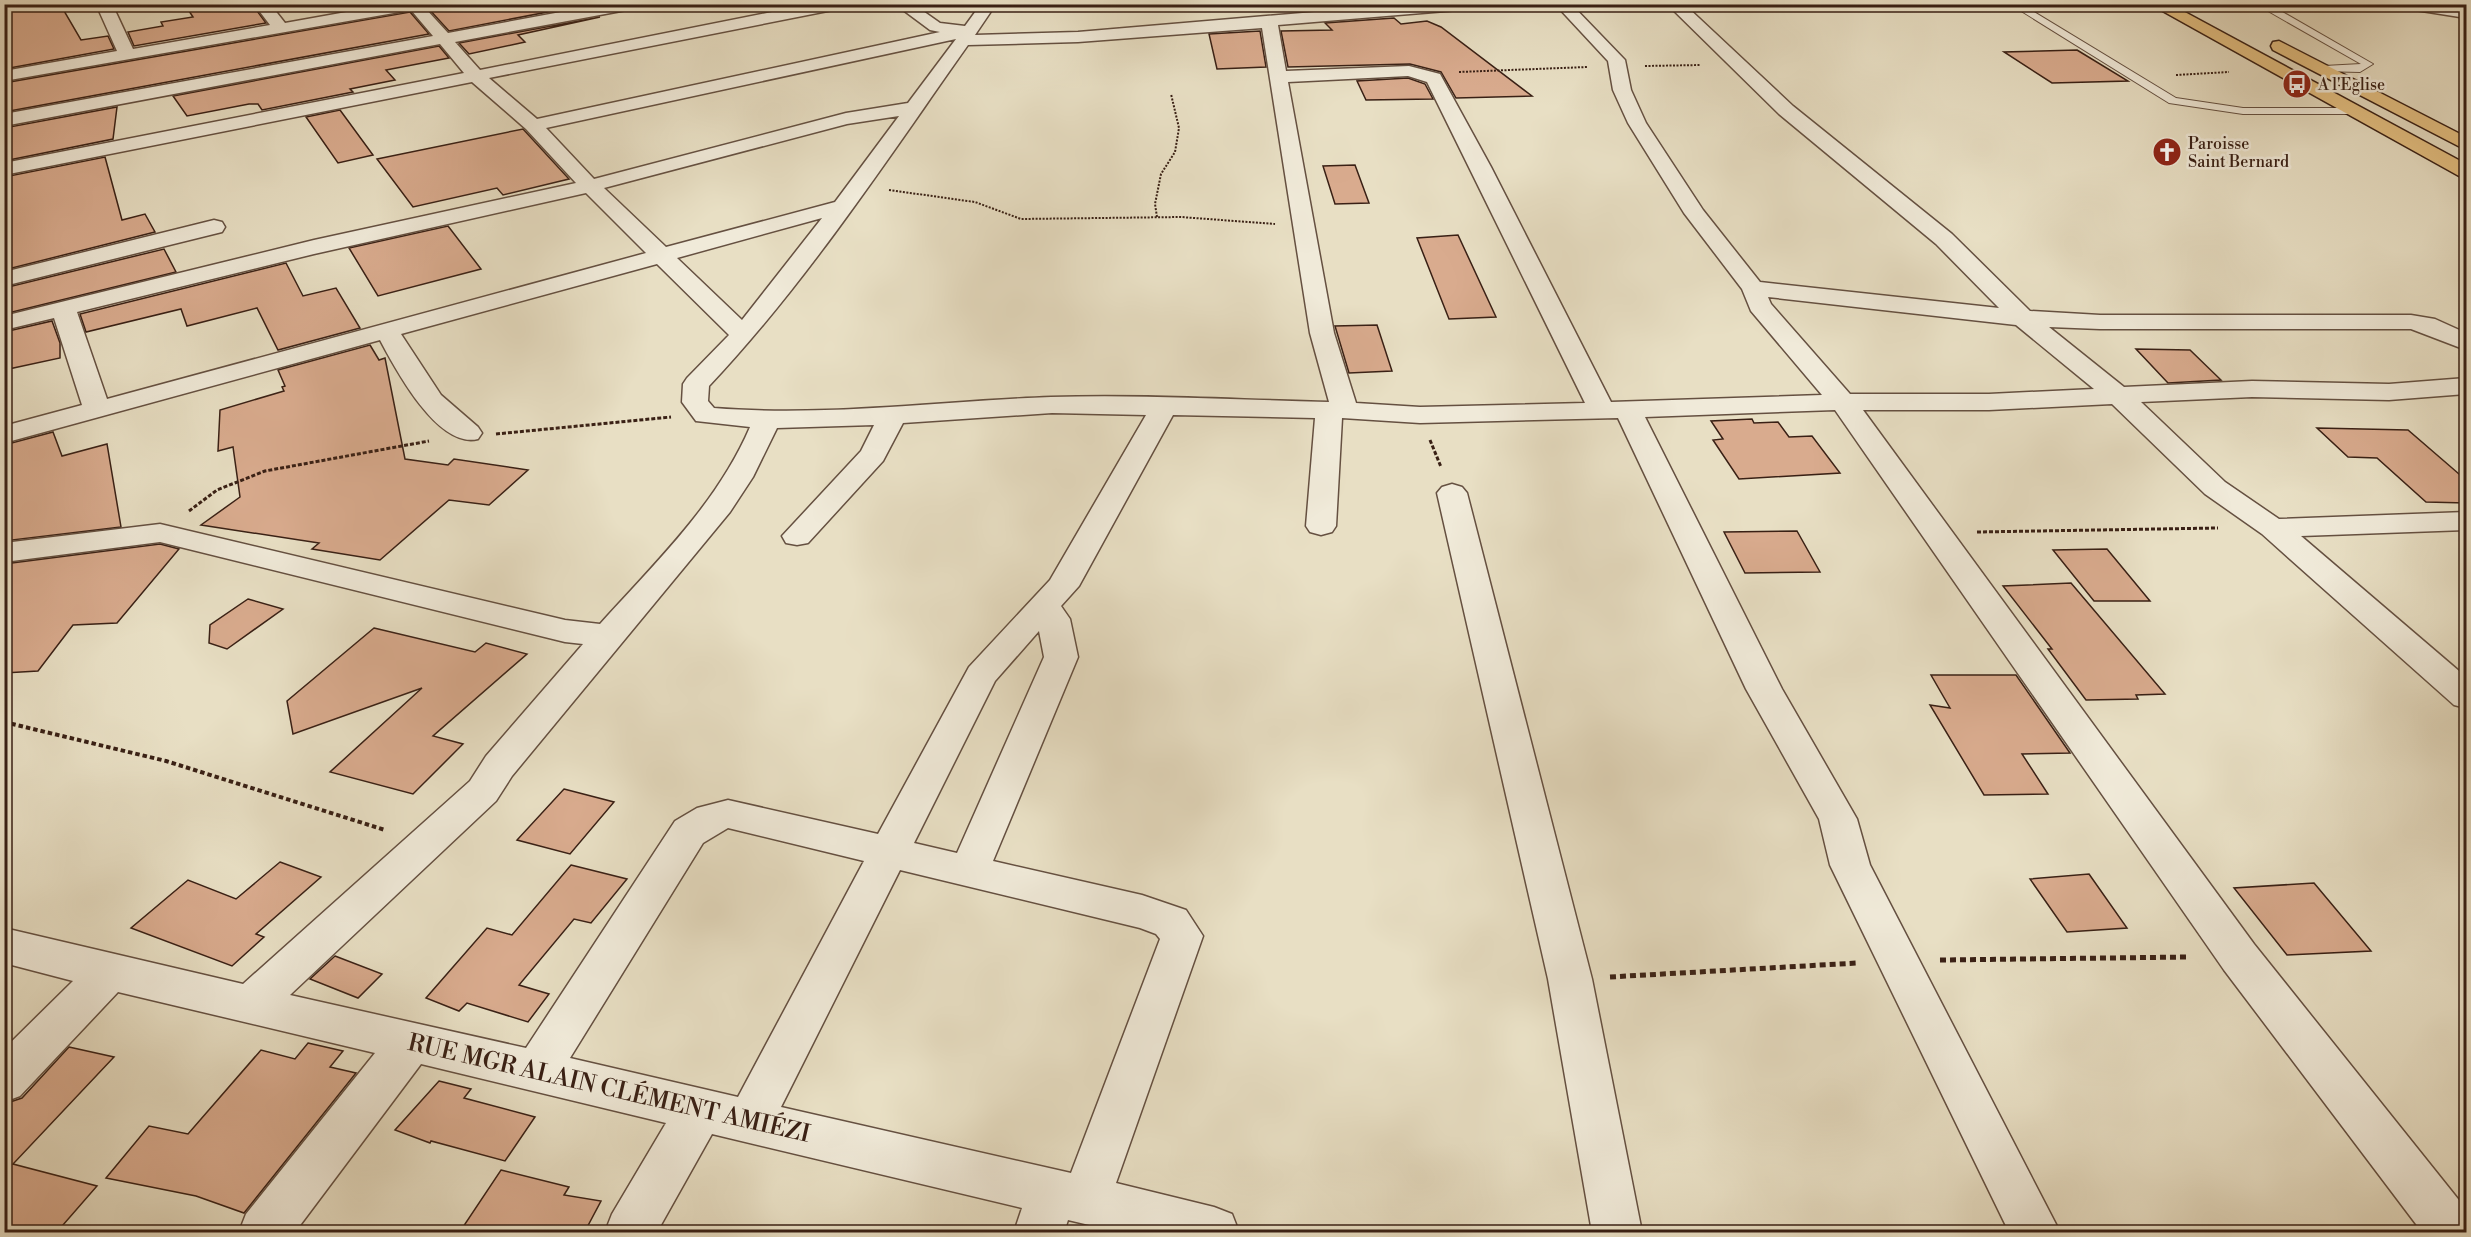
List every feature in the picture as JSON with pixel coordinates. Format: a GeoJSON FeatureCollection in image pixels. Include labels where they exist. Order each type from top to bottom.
{"type":"FeatureCollection","features":[{"type":"Feature","properties":{"kind":"main road"},"geometry":{"type":"LineString","coordinates":[[2157,4],[2466,172]]}},
{"type":"Feature","properties":{"kind":"main road"},"geometry":{"type":"LineString","coordinates":[[2264,37],[2466,144]]}},
{"type":"Feature","properties":{"kind":"main road"},"geometry":{"type":"LineString","coordinates":[[2357,114],[2414,116]]}},
{"type":"Feature","properties":{"kind":"street"},"geometry":{"type":"LineString","coordinates":[[104,4],[127,55]]}},
{"type":"Feature","properties":{"kind":"street"},"geometry":{"type":"LineString","coordinates":[[261,4],[281,28]]}},
{"type":"Feature","properties":{"kind":"street"},"geometry":{"type":"LineString","coordinates":[[4,120],[632,4]]}},
{"type":"Feature","properties":{"kind":"street"},"geometry":{"type":"LineString","coordinates":[[4,169],[838,4]]}},
{"type":"Feature","properties":{"kind":"street"},"geometry":{"type":"LineString","coordinates":[[902,4],[936,27],[966,35]]}},
{"type":"Feature","properties":{"kind":"street"},"geometry":{"type":"LineString","coordinates":[[989,4],[858,186],[839,207],[743,334],[696,384],[695,402],[706,415],[767,420],[893,416],[1052,405],[1337,410],[1420,415],[1843,402],[1978,402],[2252,389],[2389,392],[2466,386]]}},
{"type":"Feature","properties":{"kind":"street"},"geometry":{"type":"LineString","coordinates":[[1258,4],[1270,22],[1337,410],[1321,526]]}},
{"type":"Feature","properties":{"kind":"street"},"geometry":{"type":"LineString","coordinates":[[533,125],[966,35],[1078,37],[1470,4]]}},
{"type":"Feature","properties":{"kind":"street"},"geometry":{"type":"LineString","coordinates":[[1562,4],[1619,66],[1617,74],[1637,123],[1695,213],[1753,288],[1760,306],[1843,402],[2239,957],[2453,1233]]}},
{"type":"Feature","properties":{"kind":"street"},"geometry":{"type":"LineString","coordinates":[[1674,4],[1786,110],[1944,239],[2023,318],[2120,397],[2215,488],[2273,528],[2462,687]]}},
{"type":"Feature","properties":{"kind":"street"},"geometry":{"type":"LineString","coordinates":[[2409,4],[2466,14]]}},
{"type":"Feature","properties":{"kind":"street"},"geometry":{"type":"LineString","coordinates":[[4,76],[417,5],[476,76],[533,125],[659,255],[743,334]]}},
{"type":"Feature","properties":{"kind":"street"},"geometry":{"type":"LineString","coordinates":[[1279,77],[1409,71],[1434,78],[1764,689],[1838,819],[1850,866],[2036,1233]]}},
{"type":"Feature","properties":{"kind":"street"},"geometry":{"type":"LineString","coordinates":[[4,323],[314,247],[590,186],[846,119],[914,108]]}},
{"type":"Feature","properties":{"kind":"street"},"geometry":{"type":"LineString","coordinates":[[4,435],[839,207]]}},
{"type":"Feature","properties":{"kind":"street"},"geometry":{"type":"LineString","coordinates":[[4,279],[214,227]]}},
{"type":"Feature","properties":{"kind":"street"},"geometry":{"type":"LineString","coordinates":[[1753,288],[2023,318],[2100,322],[2411,322],[2426,324],[2466,342]]}},
{"type":"Feature","properties":{"kind":"street"},"geometry":{"type":"LineString","coordinates":[[63,310],[97,410]]}},
{"type":"Feature","properties":{"kind":"street"},"geometry":{"type":"LineString","coordinates":[[386,329],[409,369],[452,424],[468,433]]}},
{"type":"Feature","properties":{"kind":"street"},"geometry":{"type":"LineString","coordinates":[[749,1122],[981,675],[1043,604],[1063,586],[1164,407]]}},
{"type":"Feature","properties":{"kind":"street"},"geometry":{"type":"LineString","coordinates":[[797,536],[873,455],[893,416]]}},
{"type":"Feature","properties":{"kind":"street"},"geometry":{"type":"LineString","coordinates":[[251,1004],[483,791],[499,766],[719,505],[758,448],[767,420]]}},
{"type":"Feature","properties":{"kind":"street"},"geometry":{"type":"LineString","coordinates":[[1452,493],[1570,979],[1617,1233]]}},
{"type":"Feature","properties":{"kind":"street"},"geometry":{"type":"LineString","coordinates":[[2273,528],[2466,521]]}},
{"type":"Feature","properties":{"kind":"street"},"geometry":{"type":"LineString","coordinates":[[4,554],[160,533],[565,631],[608,636]]}},
{"type":"Feature","properties":{"kind":"street"},"geometry":{"type":"LineString","coordinates":[[969,871],[1061,657],[1053,619],[1043,604]]}},
{"type":"Feature","properties":{"kind":"street"},"geometry":{"type":"LineString","coordinates":[[536,1071],[689,832],[711,818],[728,814],[1142,912],[1171,922],[1182,936],[1059,1208]]}},
{"type":"Feature","properties":{"kind":"street","name":"RUE MGR ALAIN CLÉMENT AMIÉZI"},"geometry":{"type":"LineString","coordinates":[[4,945],[749,1122],[1059,1208],[1214,1233]]}},
{"type":"Feature","properties":{"kind":"street"},"geometry":{"type":"LineString","coordinates":[[4,1081],[110,972]]}},
{"type":"Feature","properties":{"kind":"street"},"geometry":{"type":"LineString","coordinates":[[264,1233],[412,1041]]}},
{"type":"Feature","properties":{"kind":"street"},"geometry":{"type":"LineString","coordinates":[[630,1233],[700,1110]]}},
{"type":"Feature","properties":{"kind":"lane"},"geometry":{"type":"LineString","coordinates":[[2014,4],[2173,101],[2193,106],[2243,111],[2357,114]]}},
{"type":"Feature","properties":{"kind":"lane"},"geometry":{"type":"LineString","coordinates":[[2324,69],[2360,69],[2368,64],[2271,9],[2360,4]]}},
{"type":"Feature","properties":{"kind":"path"},"geometry":{"type":"LineString","coordinates":[[1426,74],[1737,64]]}},
{"type":"Feature","properties":{"kind":"path"},"geometry":{"type":"LineString","coordinates":[[2134,77],[2276,69]]}},
{"type":"Feature","properties":{"kind":"path"},"geometry":{"type":"LineString","coordinates":[[1157,217],[1155,204],[1161,174],[1175,152],[1179,128],[1172,94]]}},
{"type":"Feature","properties":{"kind":"path"},"geometry":{"type":"LineString","coordinates":[[858,186],[978,202],[994,207],[1011,218],[1157,217],[1306,226]]}},
{"type":"Feature","properties":{"kind":"path"},"geometry":{"type":"LineString","coordinates":[[160,533],[218,490],[249,476],[468,433],[483,435],[624,420],[706,415]]}},
{"type":"Feature","properties":{"kind":"path"},"geometry":{"type":"LineString","coordinates":[[1420,415],[1452,493]]}},
{"type":"Feature","properties":{"kind":"path"},"geometry":{"type":"LineString","coordinates":[[1937,533],[2273,528]]}},
{"type":"Feature","properties":{"kind":"path"},"geometry":{"type":"LineString","coordinates":[[4,722],[166,761],[426,843]]}},
{"type":"Feature","properties":{"kind":"building"},"geometry":{"type":"Polygon","coordinates":[[[229,4],[252,4],[266,23],[134,46],[128,32],[163,26],[161,22],[193,17],[189,11],[229,4]]]}},
{"type":"Feature","properties":{"kind":"building"},"geometry":{"type":"Polygon","coordinates":[[[434,4],[589,4],[449,31],[428,8],[434,4]]]}},
{"type":"Feature","properties":{"kind":"building"},"geometry":{"type":"Polygon","coordinates":[[[50,6],[53,11],[63,9],[81,40],[108,36],[114,49],[4,69],[4,12],[50,6]]]}},
{"type":"Feature","properties":{"kind":"building"},"geometry":{"type":"Polygon","coordinates":[[[410,12],[429,34],[4,112],[4,83],[410,12]]]}},
{"type":"Feature","properties":{"kind":"building"},"geometry":{"type":"Polygon","coordinates":[[[600,17],[518,35],[525,42],[469,54],[459,43],[600,17]]]}},
{"type":"Feature","properties":{"kind":"building"},"geometry":{"type":"Polygon","coordinates":[[[1394,18],[1401,24],[1427,21],[1441,27],[1532,96],[1456,98],[1441,72],[1410,64],[1288,67],[1281,31],[1332,30],[1325,23],[1394,18]]]}},
{"type":"Feature","properties":{"kind":"building"},"geometry":{"type":"Polygon","coordinates":[[[1260,31],[1266,67],[1217,69],[1209,34],[1260,31]]]}},
{"type":"Feature","properties":{"kind":"building"},"geometry":{"type":"Polygon","coordinates":[[[439,46],[449,58],[386,70],[395,80],[350,89],[353,92],[262,110],[258,104],[249,104],[187,116],[173,96],[439,46]]]}},
{"type":"Feature","properties":{"kind":"building"},"geometry":{"type":"Polygon","coordinates":[[[2077,50],[2128,81],[2052,83],[2004,52],[2077,50]]]}},
{"type":"Feature","properties":{"kind":"building"},"geometry":{"type":"Polygon","coordinates":[[[1408,78],[1425,84],[1433,99],[1366,100],[1357,81],[1408,78]]]}},
{"type":"Feature","properties":{"kind":"building"},"geometry":{"type":"Polygon","coordinates":[[[117,107],[113,139],[4,161],[4,128],[117,107]]]}},
{"type":"Feature","properties":{"kind":"building"},"geometry":{"type":"Polygon","coordinates":[[[340,110],[373,155],[338,163],[306,117],[340,110]]]}},
{"type":"Feature","properties":{"kind":"building"},"geometry":{"type":"Polygon","coordinates":[[[523,129],[569,179],[503,195],[497,188],[413,207],[377,159],[523,129]]]}},
{"type":"Feature","properties":{"kind":"building"},"geometry":{"type":"Polygon","coordinates":[[[105,157],[122,220],[145,214],[155,232],[4,270],[4,177],[105,157]]]}},
{"type":"Feature","properties":{"kind":"building"},"geometry":{"type":"Polygon","coordinates":[[[1355,165],[1369,203],[1335,204],[1323,166],[1355,165]]]}},
{"type":"Feature","properties":{"kind":"building"},"geometry":{"type":"Polygon","coordinates":[[[448,226],[481,269],[378,296],[349,248],[448,226]]]}},
{"type":"Feature","properties":{"kind":"building"},"geometry":{"type":"Polygon","coordinates":[[[1458,235],[1496,317],[1449,319],[1417,238],[1458,235]]]}},
{"type":"Feature","properties":{"kind":"building"},"geometry":{"type":"Polygon","coordinates":[[[164,249],[176,272],[4,314],[4,288],[164,249]]]}},
{"type":"Feature","properties":{"kind":"building"},"geometry":{"type":"Polygon","coordinates":[[[286,263],[303,296],[336,288],[360,328],[278,350],[257,308],[187,326],[181,309],[86,332],[80,314],[286,263]]]}},
{"type":"Feature","properties":{"kind":"building"},"geometry":{"type":"Polygon","coordinates":[[[52,321],[60,343],[60,358],[4,370],[4,332],[52,321]]]}},
{"type":"Feature","properties":{"kind":"building"},"geometry":{"type":"Polygon","coordinates":[[[1377,325],[1392,371],[1349,373],[1335,326],[1377,325]]]}},
{"type":"Feature","properties":{"kind":"building"},"geometry":{"type":"Polygon","coordinates":[[[370,345],[379,360],[385,358],[405,459],[448,465],[454,459],[528,470],[489,505],[449,500],[380,560],[312,549],[319,543],[201,525],[240,497],[233,447],[218,451],[220,410],[284,391],[282,387],[285,386],[278,370],[370,345]]]}},
{"type":"Feature","properties":{"kind":"building"},"geometry":{"type":"Polygon","coordinates":[[[2136,349],[2190,350],[2221,380],[2168,383],[2136,349]]]}},
{"type":"Feature","properties":{"kind":"building"},"geometry":{"type":"Polygon","coordinates":[[[1752,419],[1754,423],[1778,422],[1789,437],[1812,436],[1840,473],[1739,479],[1713,440],[1723,439],[1711,421],[1752,419]]]}},
{"type":"Feature","properties":{"kind":"building"},"geometry":{"type":"Polygon","coordinates":[[[2317,428],[2408,430],[2466,480],[2466,503],[2426,502],[2377,458],[2348,457],[2317,428]]]}},
{"type":"Feature","properties":{"kind":"building"},"geometry":{"type":"Polygon","coordinates":[[[53,432],[62,456],[107,444],[121,527],[4,541],[4,445],[53,432]]]}},
{"type":"Feature","properties":{"kind":"building"},"geometry":{"type":"Polygon","coordinates":[[[1797,531],[1820,572],[1745,573],[1724,532],[1797,531]]]}},
{"type":"Feature","properties":{"kind":"building"},"geometry":{"type":"Polygon","coordinates":[[[160,544],[179,549],[117,623],[73,625],[38,671],[4,673],[4,564],[160,544]]]}},
{"type":"Feature","properties":{"kind":"building"},"geometry":{"type":"Polygon","coordinates":[[[2107,549],[2150,601],[2094,601],[2053,550],[2107,549]]]}},
{"type":"Feature","properties":{"kind":"building"},"geometry":{"type":"Polygon","coordinates":[[[2071,583],[2165,694],[2136,695],[2138,699],[2086,700],[2048,649],[2052,649],[2003,586],[2071,583]]]}},
{"type":"Feature","properties":{"kind":"building"},"geometry":{"type":"Polygon","coordinates":[[[248,599],[283,609],[227,649],[209,643],[210,625],[248,599]]]}},
{"type":"Feature","properties":{"kind":"building"},"geometry":{"type":"Polygon","coordinates":[[[374,628],[475,652],[486,643],[527,654],[433,736],[463,744],[413,794],[330,772],[422,688],[293,734],[287,701],[374,628]]]}},
{"type":"Feature","properties":{"kind":"building"},"geometry":{"type":"Polygon","coordinates":[[[1931,675],[2016,675],[2070,753],[2022,754],[2048,794],[1984,795],[1930,705],[1950,708],[1931,675]]]}},
{"type":"Feature","properties":{"kind":"building"},"geometry":{"type":"Polygon","coordinates":[[[564,789],[614,802],[570,854],[517,840],[564,789]]]}},
{"type":"Feature","properties":{"kind":"building"},"geometry":{"type":"Polygon","coordinates":[[[280,862],[321,877],[256,934],[264,937],[232,966],[131,928],[188,880],[236,899],[280,862]]]}},
{"type":"Feature","properties":{"kind":"building"},"geometry":{"type":"Polygon","coordinates":[[[571,865],[627,879],[591,923],[574,919],[519,985],[549,994],[528,1022],[467,1003],[459,1011],[426,998],[487,928],[512,935],[571,865]]]}},
{"type":"Feature","properties":{"kind":"building"},"geometry":{"type":"Polygon","coordinates":[[[2089,874],[2127,928],[2067,932],[2030,879],[2089,874]]]}},
{"type":"Feature","properties":{"kind":"building"},"geometry":{"type":"Polygon","coordinates":[[[2314,883],[2371,951],[2287,955],[2234,888],[2314,883]]]}},
{"type":"Feature","properties":{"kind":"building"},"geometry":{"type":"Polygon","coordinates":[[[335,956],[382,974],[358,998],[310,979],[335,956]]]}},
{"type":"Feature","properties":{"kind":"building"},"geometry":{"type":"Polygon","coordinates":[[[308,1043],[343,1051],[330,1067],[356,1073],[244,1213],[196,1196],[106,1178],[149,1126],[188,1134],[261,1050],[295,1059],[308,1043]]]}},
{"type":"Feature","properties":{"kind":"building"},"geometry":{"type":"Polygon","coordinates":[[[69,1047],[114,1057],[13,1164],[97,1186],[56,1233],[4,1233],[4,1104],[22,1098],[69,1047]]]}},
{"type":"Feature","properties":{"kind":"building"},"geometry":{"type":"Polygon","coordinates":[[[439,1081],[471,1089],[464,1098],[535,1117],[505,1161],[431,1141],[430,1143],[395,1130],[439,1081]]]}},
{"type":"Feature","properties":{"kind":"building"},"geometry":{"type":"Polygon","coordinates":[[[501,1170],[569,1187],[564,1195],[601,1201],[584,1233],[459,1233],[501,1170]]]}},
{"type":"Feature","properties":{"kind":"place","name":"A l'Eglise"},"geometry":{"type":"Point","coordinates":[2297,84]}},
{"type":"Feature","properties":{"kind":"place","name":"Paroisse Saint Bernard"},"geometry":{"type":"Point","coordinates":[2167,152]}}]}
